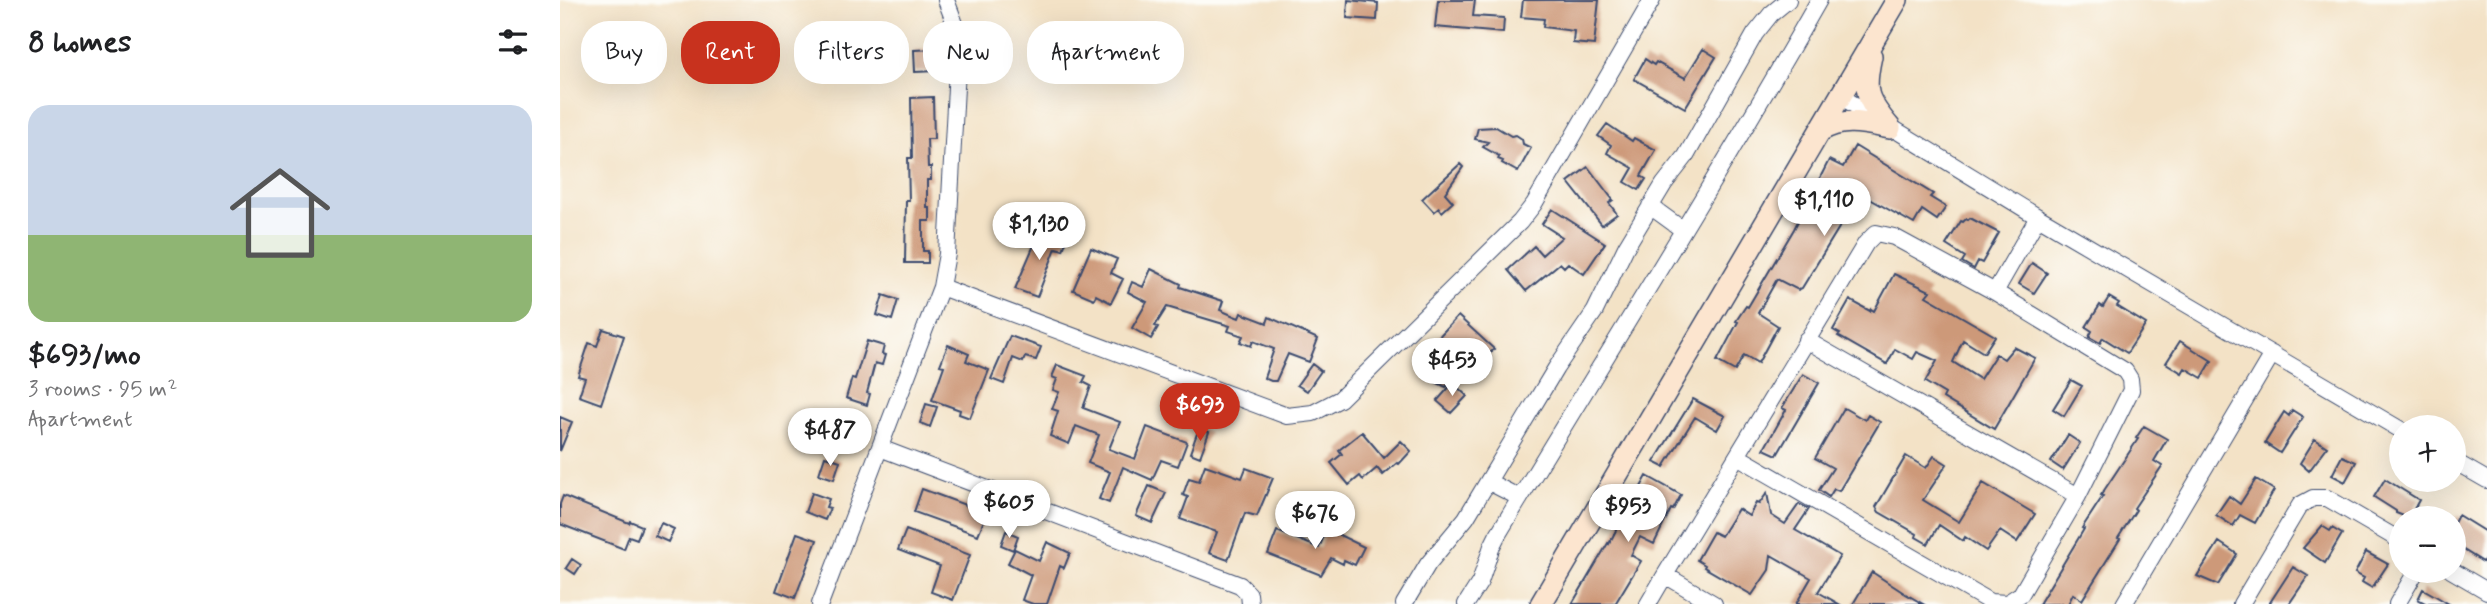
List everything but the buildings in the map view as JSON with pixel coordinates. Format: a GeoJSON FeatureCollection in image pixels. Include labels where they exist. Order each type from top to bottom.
{"type":"FeatureCollection","features":[{"type":"Feature","properties":{"kind":"main road"},"geometry":{"type":"LineString","coordinates":[[1541,604],[1897,0]]}},
{"type":"Feature","properties":{"kind":"main road"},"geometry":{"type":"LineString","coordinates":[[1875,37],[1865,82],[1866,90],[1871,106],[1890,128]]}},
{"type":"Feature","properties":{"kind":"main road"},"geometry":{"type":"LineString","coordinates":[[1820,131],[1843,121],[1890,128]]}},
{"type":"Feature","properties":{"kind":"street"},"geometry":{"type":"LineString","coordinates":[[820,604],[941,287],[947,254],[958,50],[956,24],[946,0]]}},
{"type":"Feature","properties":{"kind":"street"},"geometry":{"type":"LineString","coordinates":[[941,287],[1287,416],[1313,413],[1340,399],[1520,222],[1534,204],[1653,0]]}},
{"type":"Feature","properties":{"kind":"street"},"geometry":{"type":"LineString","coordinates":[[1466,604],[1480,582],[1492,546],[1520,498],[1568,416],[1607,358],[1819,0]]}},
{"type":"Feature","properties":{"kind":"street"},"geometry":{"type":"LineString","coordinates":[[1404,604],[1428,564],[1466,518],[1549,378],[1595,311],[1626,247],[1664,184],[1686,156],[1755,34],[1783,4],[1804,27]]}},
{"type":"Feature","properties":{"kind":"street"},"geometry":{"type":"LineString","coordinates":[[1840,96],[2038,217],[2389,423]]}},
{"type":"Feature","properties":{"kind":"street"},"geometry":{"type":"LineString","coordinates":[[1650,206],[1683,230]]}},
{"type":"Feature","properties":{"kind":"street"},"geometry":{"type":"LineString","coordinates":[[1996,292],[2038,217]]}},
{"type":"Feature","properties":{"kind":"street"},"geometry":{"type":"LineString","coordinates":[[1648,604],[1665,575],[1807,340],[1866,243],[1876,233],[1894,237],[1996,292],[2125,371],[2130,379],[2131,390],[2078,496],[2021,594],[2014,600],[1998,604],[1978,596],[1737,456]]}},
{"type":"Feature","properties":{"kind":"street"},"geometry":{"type":"LineString","coordinates":[[1807,340],[2078,496]]}},
{"type":"Feature","properties":{"kind":"street"},"geometry":{"type":"LineString","coordinates":[[2124,604],[2272,354]]}},
{"type":"Feature","properties":{"kind":"street"},"geometry":{"type":"LineString","coordinates":[[880,448],[1241,585],[1249,594],[1250,604]]}},
{"type":"Feature","properties":{"kind":"street"},"geometry":{"type":"LineString","coordinates":[[2466,468],[2487,480]]}},
{"type":"Feature","properties":{"kind":"street"},"geometry":{"type":"LineString","coordinates":[[1489,482],[1520,498]]}},
{"type":"Feature","properties":{"kind":"street"},"geometry":{"type":"LineString","coordinates":[[2241,604],[2300,505],[2306,500],[2327,498],[2389,534]]}},
{"type":"Feature","properties":{"kind":"street"},"geometry":{"type":"LineString","coordinates":[[1665,575],[1714,604]]}},
{"type":"Feature","properties":{"kind":"street"},"geometry":{"type":"LineString","coordinates":[[2466,579],[2487,591]]}},
{"type":"Feature","properties":{"kind":"street"},"geometry":{"type":"LineString","coordinates":[[2397,604],[2409,583]]}}]}
